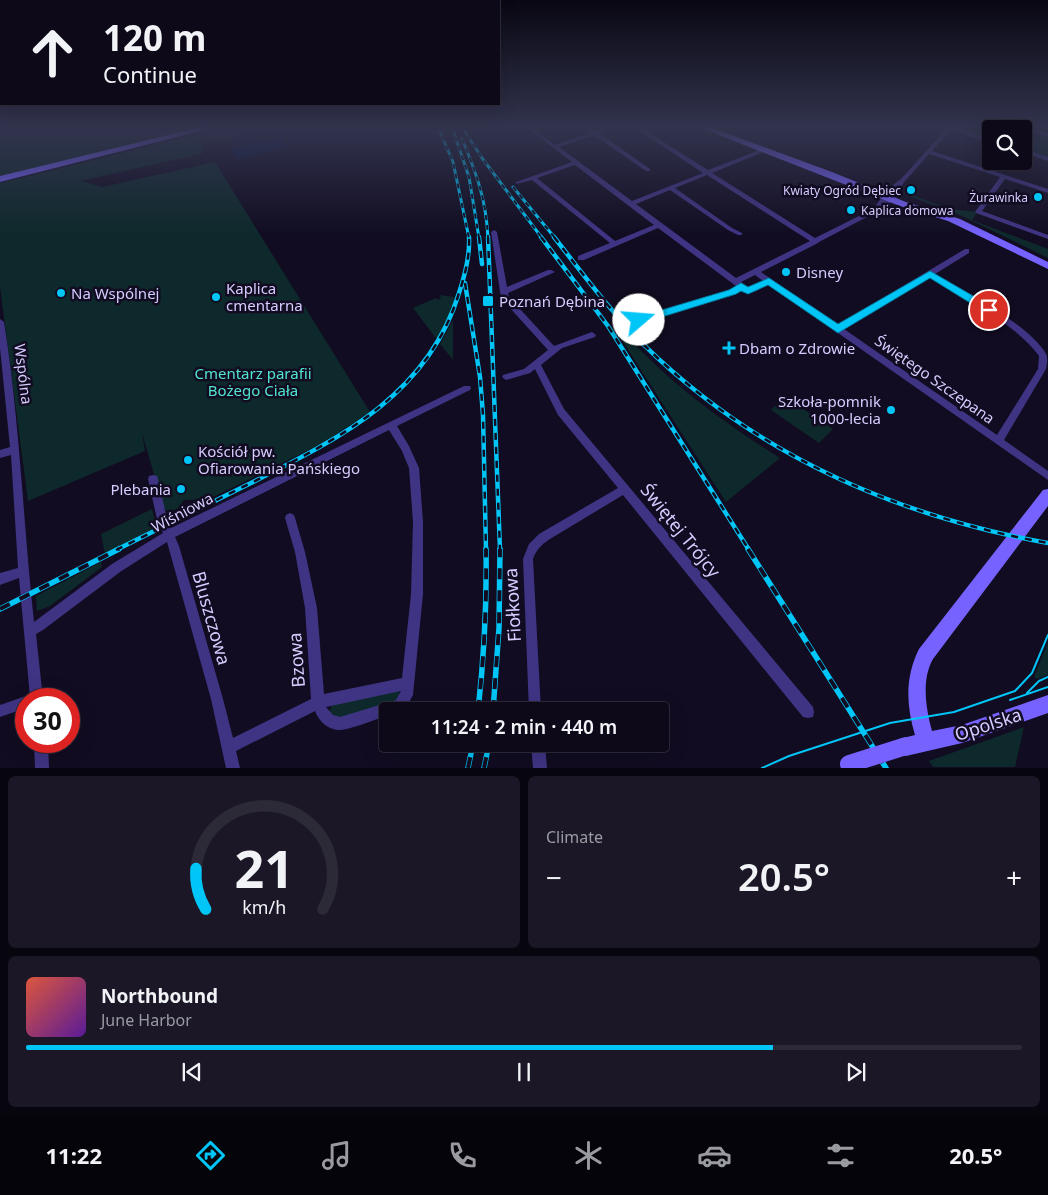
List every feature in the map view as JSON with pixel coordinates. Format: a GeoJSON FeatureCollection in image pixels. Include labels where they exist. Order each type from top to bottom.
{"type":"FeatureCollection","features":[{"type":"Feature","properties":{"kind":"street"},"geometry":{"type":"LineString","coordinates":[[0,179],[66,163]]}},
{"type":"Feature","properties":{"kind":"street"},"geometry":{"type":"LineString","coordinates":[[518,183],[576,163],[748,291],[769,281]]}},
{"type":"Feature","properties":{"kind":"street"},"geometry":{"type":"LineString","coordinates":[[638,163],[648,170]]}},
{"type":"Feature","properties":{"kind":"street"},"geometry":{"type":"LineString","coordinates":[[692,163],[816,242]]}},
{"type":"Feature","properties":{"kind":"street"},"geometry":{"type":"LineString","coordinates":[[631,204],[733,163]]}},
{"type":"Feature","properties":{"kind":"street"},"geometry":{"type":"LineString","coordinates":[[799,163],[957,222],[1048,266]]}},
{"type":"Feature","properties":{"kind":"street"},"geometry":{"type":"LineString","coordinates":[[639,320],[732,292],[738,284],[756,272],[886,205],[889,196],[918,163]]}},
{"type":"Feature","properties":{"kind":"street"},"geometry":{"type":"LineString","coordinates":[[961,163],[1048,191]]}},
{"type":"Feature","properties":{"kind":"street"},"geometry":{"type":"LineString","coordinates":[[1003,177],[978,212],[1048,237]]}},
{"type":"Feature","properties":{"kind":"street"},"geometry":{"type":"LineString","coordinates":[[533,178],[615,244]]}},
{"type":"Feature","properties":{"kind":"street"},"geometry":{"type":"LineString","coordinates":[[671,188],[740,234]]}},
{"type":"Feature","properties":{"kind":"street"},"geometry":{"type":"LineString","coordinates":[[581,258],[659,225]]}},
{"type":"Feature","properties":{"kind":"street"},"geometry":{"type":"LineString","coordinates":[[494,232],[503,292],[509,304],[553,350]]}},
{"type":"Feature","properties":{"kind":"street"},"geometry":{"type":"LineString","coordinates":[[838,329],[967,251]]}},
{"type":"Feature","properties":{"kind":"street"},"geometry":{"type":"LineString","coordinates":[[503,292],[551,272]]}},
{"type":"Feature","properties":{"kind":"street","name":"Świętego Szczepana"},"geometry":{"type":"LineString","coordinates":[[756,272],[1048,476]]}},
{"type":"Feature","properties":{"kind":"street"},"geometry":{"type":"LineString","coordinates":[[930,274],[989,310],[1033,343],[1043,356],[1042,369],[999,442]]}},
{"type":"Feature","properties":{"kind":"street","name":"Wspólna"},"geometry":{"type":"LineString","coordinates":[[0,322],[16,450],[33,688]]}},
{"type":"Feature","properties":{"kind":"street"},"geometry":{"type":"LineString","coordinates":[[506,377],[527,370],[559,346],[592,334]]}},
{"type":"Feature","properties":{"kind":"street","name":"Świętej Trójcy"},"geometry":{"type":"LineString","coordinates":[[536,363],[561,412],[808,712]]}},
{"type":"Feature","properties":{"kind":"street","name":"Wiśniowa"},"geometry":{"type":"LineString","coordinates":[[30,630],[39,626],[116,568],[168,535],[467,388]]}},
{"type":"Feature","properties":{"kind":"street"},"geometry":{"type":"LineString","coordinates":[[391,425],[406,448],[414,468],[418,522],[417,594],[408,695],[400,705],[340,724],[332,723],[325,719],[318,702],[408,683]]}},
{"type":"Feature","properties":{"kind":"street"},"geometry":{"type":"LineString","coordinates":[[0,454],[16,450]]}},
{"type":"Feature","properties":{"kind":"street","name":"Bluszczowa"},"geometry":{"type":"LineString","coordinates":[[153,479],[162,519],[174,546],[229,747],[233,768]]}},
{"type":"Feature","properties":{"kind":"street","name":"Fiołkowa"},"geometry":{"type":"LineString","coordinates":[[535,702],[528,559],[531,549],[535,543],[546,535],[625,489]]}},
{"type":"Feature","properties":{"kind":"street"},"geometry":{"type":"LineString","coordinates":[[927,742],[921,728],[918,701],[918,677],[922,661],[1048,495]]}},
{"type":"Feature","properties":{"kind":"street","name":"Bzowa"},"geometry":{"type":"LineString","coordinates":[[229,747],[303,712],[318,702],[311,608],[300,552],[290,518]]}},
{"type":"Feature","properties":{"kind":"street"},"geometry":{"type":"LineString","coordinates":[[0,579],[24,571]]}},
{"type":"Feature","properties":{"kind":"street","name":"Opolska"},"geometry":{"type":"LineString","coordinates":[[844,766],[906,746],[962,734],[1048,704]]}},
{"type":"Feature","properties":{"kind":"street"},"geometry":{"type":"LineString","coordinates":[[0,711],[15,706]]}},
{"type":"Feature","properties":{"kind":"street"},"geometry":{"type":"LineString","coordinates":[[539,752],[540,768]]}},
{"type":"Feature","properties":{"kind":"street"},"geometry":{"type":"LineString","coordinates":[[41,753],[42,768]]}},
{"type":"Feature","properties":{"kind":"green space"},"geometry":{"type":"Polygon","coordinates":[[[0,163],[55,163],[0,176],[0,163]]]}},
{"type":"Feature","properties":{"kind":"green space","name":"Cmentarz parafii Bożego Ciała"},"geometry":{"type":"Polygon","coordinates":[[[82,163],[161,163],[59,186],[82,181],[102,187],[216,163],[370,412],[321,444],[209,499],[184,500],[178,508],[170,512],[164,509],[142,433],[145,451],[28,501],[0,287],[0,183],[82,163]]]}},
{"type":"Feature","properties":{"kind":"green space"},"geometry":{"type":"Polygon","coordinates":[[[906,190],[910,191],[909,194],[950,209],[977,212],[972,220],[1048,249],[1048,258],[962,216],[912,197],[907,194],[906,190]]]}},
{"type":"Feature","properties":{"kind":"green space"},"geometry":{"type":"Polygon","coordinates":[[[439,295],[454,297],[453,312],[438,341],[413,308],[436,298],[438,300],[441,298],[439,295]]]}},
{"type":"Feature","properties":{"kind":"green space"},"geometry":{"type":"Polygon","coordinates":[[[453,320],[453,360],[440,344],[453,320]]]}},
{"type":"Feature","properties":{"kind":"green space"},"geometry":{"type":"Polygon","coordinates":[[[618,326],[655,364],[694,398],[780,458],[726,502],[614,328],[618,326]]]}},
{"type":"Feature","properties":{"kind":"green space"},"geometry":{"type":"Polygon","coordinates":[[[785,397],[833,429],[819,443],[771,410],[785,397]]]}},
{"type":"Feature","properties":{"kind":"green space"},"geometry":{"type":"Polygon","coordinates":[[[152,509],[157,528],[105,554],[101,534],[152,509]]]}},
{"type":"Feature","properties":{"kind":"green space"},"geometry":{"type":"Polygon","coordinates":[[[101,562],[102,567],[50,606],[37,611],[36,596],[101,562]]]}},
{"type":"Feature","properties":{"kind":"green space"},"geometry":{"type":"Polygon","coordinates":[[[1048,642],[1048,675],[1037,679],[1034,677],[1048,642]]]}},
{"type":"Feature","properties":{"kind":"green space"},"geometry":{"type":"Polygon","coordinates":[[[398,690],[400,694],[400,700],[379,702],[379,707],[339,721],[329,712],[332,705],[398,690]]]}},
{"type":"Feature","properties":{"kind":"green space"},"geometry":{"type":"Polygon","coordinates":[[[1024,727],[1015,767],[933,767],[929,761],[1024,727]]]}},
{"type":"Feature","properties":{"kind":"tram line"},"geometry":{"type":"LineString","coordinates":[[762,768],[789,756],[890,723],[954,712],[1015,691],[1032,673],[1048,635]]}},
{"type":"Feature","properties":{"kind":"tram line"},"geometry":{"type":"LineString","coordinates":[[1027,693],[1039,681],[1048,677]]}},
{"type":"Feature","properties":{"kind":"tram line"},"geometry":{"type":"LineString","coordinates":[[1010,700],[1048,687]]}},
{"type":"Feature","properties":{"kind":"railway"},"geometry":{"type":"LineString","coordinates":[[453,163],[469,238]]}},
{"type":"Feature","properties":{"kind":"railway"},"geometry":{"type":"LineString","coordinates":[[464,163],[469,177],[479,238]]}},
{"type":"Feature","properties":{"kind":"railway"},"geometry":{"type":"LineString","coordinates":[[472,163],[480,187],[488,238]]}},
{"type":"Feature","properties":{"kind":"railway"},"geometry":{"type":"LineString","coordinates":[[486,163],[542,238]]}},
{"type":"Feature","properties":{"kind":"railway"},"geometry":{"type":"LineString","coordinates":[[513,187],[555,238]]}},
{"type":"Feature","properties":{"kind":"railway"},"geometry":{"type":"LineString","coordinates":[[479,237],[482,264]]}},
{"type":"Feature","properties":{"kind":"railway"},"geometry":{"type":"LineString","coordinates":[[488,237],[500,550]]}},
{"type":"Feature","properties":{"kind":"railway"},"geometry":{"type":"LineString","coordinates":[[541,237],[608,326],[749,550]]}},
{"type":"Feature","properties":{"kind":"railway"},"geometry":{"type":"LineString","coordinates":[[554,237],[609,306],[644,345],[687,384],[733,418],[781,448],[831,475],[883,497],[936,516],[1048,543]]}},
{"type":"Feature","properties":{"kind":"railway"},"geometry":{"type":"LineString","coordinates":[[116,550],[317,449],[377,409],[403,386],[426,359],[445,329],[463,279],[468,258],[469,238]]}},
{"type":"Feature","properties":{"kind":"railway"},"geometry":{"type":"LineString","coordinates":[[465,283],[480,377],[483,415],[486,550]]}},
{"type":"Feature","properties":{"kind":"railway"},"geometry":{"type":"LineString","coordinates":[[0,609],[119,549]]}},
{"type":"Feature","properties":{"kind":"railway"},"geometry":{"type":"LineString","coordinates":[[748,549],[886,768]]}},
{"type":"Feature","properties":{"kind":"railway"},"geometry":{"type":"LineString","coordinates":[[479,702],[485,630],[486,550]]}},
{"type":"Feature","properties":{"kind":"railway"},"geometry":{"type":"LineString","coordinates":[[494,702],[499,628],[500,550]]}},
{"type":"Feature","properties":{"kind":"railway"},"geometry":{"type":"LineString","coordinates":[[468,768],[471,752]]}},
{"type":"Feature","properties":{"kind":"railway"},"geometry":{"type":"LineString","coordinates":[[484,768],[487,752]]}},
{"type":"Feature","properties":{"kind":"place","name":"Kwiaty Ogród Dębiec"},"geometry":{"type":"Point","coordinates":[911,190]}},
{"type":"Feature","properties":{"kind":"place","name":"Żurawinka"},"geometry":{"type":"Point","coordinates":[1038,197]}},
{"type":"Feature","properties":{"kind":"place","name":"Kaplica domowa"},"geometry":{"type":"Point","coordinates":[851,210]}},
{"type":"Feature","properties":{"kind":"place","name":"Disney"},"geometry":{"type":"Point","coordinates":[786,272]}},
{"type":"Feature","properties":{"kind":"place","name":"Na Wspólnej"},"geometry":{"type":"Point","coordinates":[61,293]}},
{"type":"Feature","properties":{"kind":"place","name":"Kaplica cmentarna"},"geometry":{"type":"Point","coordinates":[216,297]}},
{"type":"Feature","properties":{"kind":"place","name":"Poznań Dębina"},"geometry":{"type":"Point","coordinates":[488,301]}},
{"type":"Feature","properties":{"kind":"place","name":"Dbam o Zdrowie"},"geometry":{"type":"Point","coordinates":[729,348]}},
{"type":"Feature","properties":{"kind":"place","name":"Szkoła-pomnik 1000-lecia"},"geometry":{"type":"Point","coordinates":[891,410]}},
{"type":"Feature","properties":{"kind":"place","name":"Kościół pw. Ofiarowania Pańskiego"},"geometry":{"type":"Point","coordinates":[188,460]}},
{"type":"Feature","properties":{"kind":"place","name":"Plebania"},"geometry":{"type":"Point","coordinates":[181,489]}},
{"type":"Feature","properties":{"kind":"route"},"geometry":{"type":"LineString","coordinates":[[639,320],[732,292],[741,286],[748,291],[769,281],[838,329],[930,274],[989,310]]}}]}
